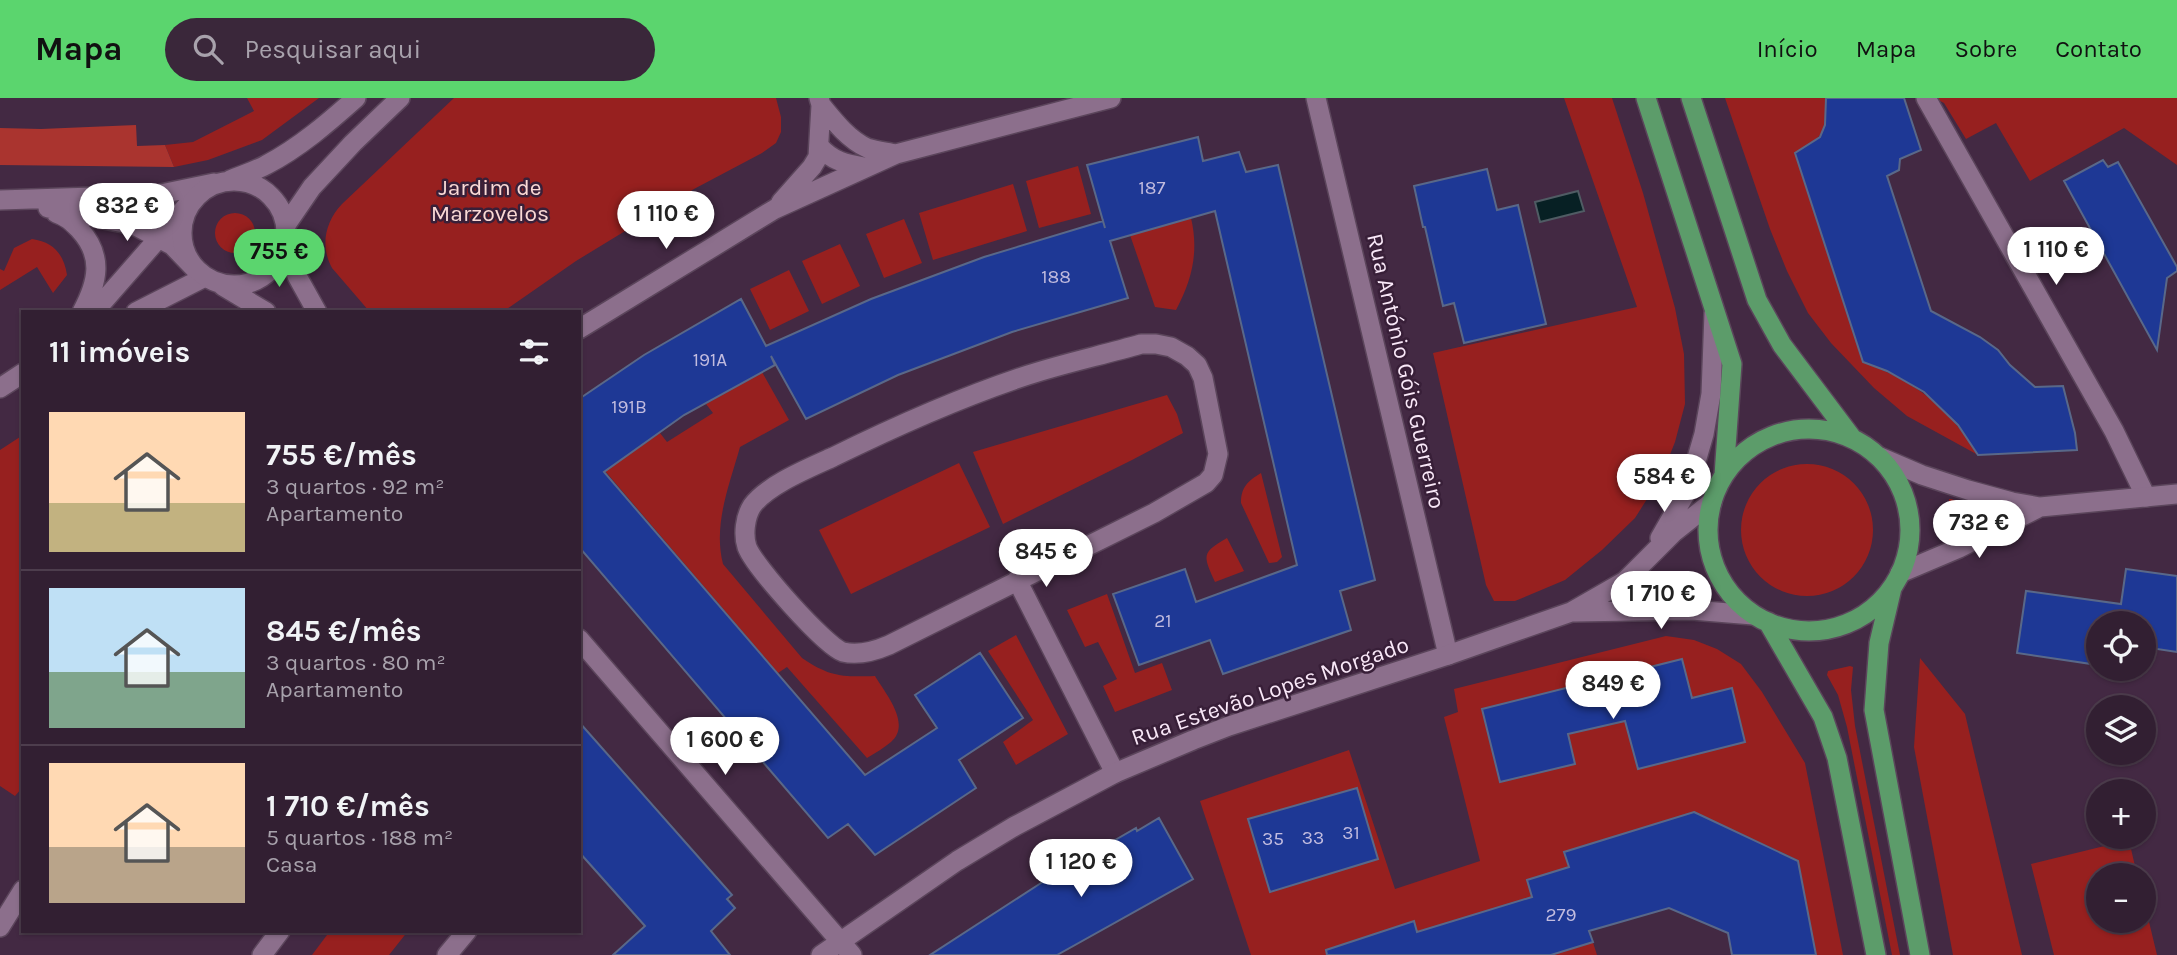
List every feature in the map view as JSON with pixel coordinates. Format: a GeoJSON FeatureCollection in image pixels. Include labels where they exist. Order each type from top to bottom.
{"type":"FeatureCollection","features":[{"type":"Feature","properties":{"kind":"main road"},"geometry":{"type":"LineString","coordinates":[[1646,98],[1732,364],[1724,476]]}},
{"type":"Feature","properties":{"kind":"main road"},"geometry":{"type":"LineString","coordinates":[[1691,98],[1757,300],[1782,345],[1852,438]]}},
{"type":"Feature","properties":{"kind":"main road"},"geometry":{"type":"LineString","coordinates":[[1896,581],[1867,613],[1839,627],[1805,631],[1780,628],[1730,596],[1714,569],[1707,541],[1708,515],[1715,489],[1732,463],[1758,442],[1787,431],[1821,429],[1852,438],[1880,457],[1897,480],[1908,507],[1910,534],[1905,564],[1896,581],[1880,643],[1874,710],[1920,955]]}},
{"type":"Feature","properties":{"kind":"main road"},"geometry":{"type":"LineString","coordinates":[[1761,618],[1823,717],[1837,758],[1876,955]]}},
{"type":"Feature","properties":{"kind":"street"},"geometry":{"type":"LineString","coordinates":[[96,310],[201,191],[265,166],[318,130],[356,98]]}},
{"type":"Feature","properties":{"kind":"street"},"geometry":{"type":"LineString","coordinates":[[191,201],[184,214],[181,236],[187,258],[206,276],[230,285],[246,284],[261,278],[273,268],[282,255],[286,232],[312,187],[400,98]]}},
{"type":"Feature","properties":{"kind":"street"},"geometry":{"type":"LineString","coordinates":[[581,328],[775,209],[864,167],[896,154],[1111,98]]}},
{"type":"Feature","properties":{"kind":"street","name":"Rua António Góis Guerreiro"},"geometry":{"type":"LineString","coordinates":[[1316,98],[1448,655]]}},
{"type":"Feature","properties":{"kind":"street"},"geometry":{"type":"LineString","coordinates":[[1926,98],[2114,431],[2146,497]]}},
{"type":"Feature","properties":{"kind":"street"},"geometry":{"type":"LineString","coordinates":[[820,101],[843,131],[854,139],[869,148],[896,154]]}},
{"type":"Feature","properties":{"kind":"street"},"geometry":{"type":"LineString","coordinates":[[775,209],[818,157],[820,101]]}},
{"type":"Feature","properties":{"kind":"street"},"geometry":{"type":"LineString","coordinates":[[820,146],[828,155],[844,164],[864,167]]}},
{"type":"Feature","properties":{"kind":"street"},"geometry":{"type":"LineString","coordinates":[[5,200],[156,195],[221,182],[245,181],[260,187],[272,197],[281,210],[297,276],[316,310]]}},
{"type":"Feature","properties":{"kind":"street"},"geometry":{"type":"LineString","coordinates":[[5,200],[134,225],[159,237],[206,276],[263,310]]}},
{"type":"Feature","properties":{"kind":"street"},"geometry":{"type":"LineString","coordinates":[[39,206],[68,217],[89,240],[97,261],[94,289],[83,310]]}},
{"type":"Feature","properties":{"kind":"street"},"geometry":{"type":"LineString","coordinates":[[140,310],[206,276]]}},
{"type":"Feature","properties":{"kind":"street"},"geometry":{"type":"LineString","coordinates":[[1647,560],[1688,489],[1704,434],[1711,394],[1714,308]]}},
{"type":"Feature","properties":{"kind":"street"},"geometry":{"type":"LineString","coordinates":[[1141,344],[1171,347],[1187,356],[1197,365],[1203,379],[1218,446],[1219,454],[1213,475],[1199,489],[1177,501],[1017,580],[874,652],[842,652],[828,643],[762,570],[748,548],[746,521],[750,508],[788,478],[928,413],[1028,375],[1141,344]]}},
{"type":"Feature","properties":{"kind":"street"},"geometry":{"type":"LineString","coordinates":[[0,388],[21,374]]}},
{"type":"Feature","properties":{"kind":"street"},"geometry":{"type":"LineString","coordinates":[[1880,457],[1922,475],[1968,490],[2040,507],[2177,494]]}},
{"type":"Feature","properties":{"kind":"street","name":"Rua Estevão Lopes Morgado"},"geometry":{"type":"LineString","coordinates":[[821,955],[846,948],[957,861],[1115,773],[1229,726],[1570,612],[1625,581],[1674,532],[1712,502]]}},
{"type":"Feature","properties":{"kind":"street"},"geometry":{"type":"LineString","coordinates":[[1896,581],[2040,507]]}},
{"type":"Feature","properties":{"kind":"street"},"geometry":{"type":"LineString","coordinates":[[1017,580],[1115,773]]}},
{"type":"Feature","properties":{"kind":"street","name":"Rua Estevão Lopes Morgado"},"geometry":{"type":"LineString","coordinates":[[1570,612],[1692,610],[1761,618]]}},
{"type":"Feature","properties":{"kind":"street"},"geometry":{"type":"LineString","coordinates":[[581,641],[846,948]]}},
{"type":"Feature","properties":{"kind":"street"},"geometry":{"type":"LineString","coordinates":[[0,926],[21,893]]}},
{"type":"Feature","properties":{"kind":"street"},"geometry":{"type":"LineString","coordinates":[[262,955],[278,933]]}},
{"type":"Feature","properties":{"kind":"street"},"geometry":{"type":"LineString","coordinates":[[447,955],[465,933]]}},
{"type":"Feature","properties":{"kind":"green space"},"geometry":{"type":"Polygon","coordinates":[[[247,98],[319,98],[262,140],[208,160],[174,167],[165,145],[193,142],[254,111],[247,98]]]}},
{"type":"Feature","properties":{"kind":"green space","name":"Jardim de Marzovelos"},"geometry":{"type":"Polygon","coordinates":[[[454,98],[776,98],[781,117],[781,132],[776,143],[762,153],[694,189],[576,261],[505,310],[368,310],[328,260],[325,243],[328,226],[342,204],[454,98]]]}},
{"type":"Feature","properties":{"kind":"green space"},"geometry":{"type":"Polygon","coordinates":[[[1564,98],[1612,98],[1643,193],[1675,308],[1684,354],[1685,404],[1675,442],[1661,477],[1635,518],[1565,580],[1515,601],[1494,601],[1486,585],[1433,353],[1637,307],[1564,98]]]}},
{"type":"Feature","properties":{"kind":"green space"},"geometry":{"type":"Polygon","coordinates":[[[1725,98],[1826,98],[1822,132],[1813,142],[1795,153],[1863,362],[1899,378],[1929,398],[1955,422],[1978,455],[1907,416],[1874,388],[1831,343],[1808,313],[1770,229],[1725,98]]]}},
{"type":"Feature","properties":{"kind":"green space"},"geometry":{"type":"Polygon","coordinates":[[[1934,98],[2177,98],[2177,165],[2124,128],[2030,181],[1996,123],[1966,139],[1944,103],[1934,98]]]}},
{"type":"Feature","properties":{"kind":"green space"},"geometry":{"type":"Polygon","coordinates":[[[1078,166],[1091,214],[1039,228],[1026,181],[1078,166]]]}},
{"type":"Feature","properties":{"kind":"green space"},"geometry":{"type":"Polygon","coordinates":[[[1013,184],[1027,231],[933,260],[919,213],[1013,184]]]}},
{"type":"Feature","properties":{"kind":"green space"},"geometry":{"type":"Polygon","coordinates":[[[235,213],[249,219],[255,233],[249,247],[235,253],[221,247],[215,233],[221,219],[235,213]]]}},
{"type":"Feature","properties":{"kind":"green space"},"geometry":{"type":"Polygon","coordinates":[[[1191,218],[1194,254],[1186,288],[1176,310],[1155,307],[1130,235],[1191,218]]]}},
{"type":"Feature","properties":{"kind":"green space"},"geometry":{"type":"Polygon","coordinates":[[[904,219],[922,263],[884,278],[866,234],[904,219]]]}},
{"type":"Feature","properties":{"kind":"green space"},"geometry":{"type":"Polygon","coordinates":[[[32,239],[46,243],[57,251],[67,275],[53,293],[37,267],[0,290],[0,269],[4,271],[14,248],[32,239]]]}},
{"type":"Feature","properties":{"kind":"green space"},"geometry":{"type":"Polygon","coordinates":[[[840,244],[860,286],[822,304],[802,261],[840,244]]]}},
{"type":"Feature","properties":{"kind":"green space"},"geometry":{"type":"Polygon","coordinates":[[[789,270],[809,311],[770,330],[750,289],[789,270]]]}},
{"type":"Feature","properties":{"kind":"green space"},"geometry":{"type":"Polygon","coordinates":[[[762,372],[789,420],[740,447],[721,520],[720,549],[723,564],[802,658],[821,669],[837,674],[875,676],[895,709],[899,726],[897,735],[891,742],[867,758],[787,667],[778,673],[605,471],[660,433],[667,442],[713,413],[706,404],[762,372]]]}},
{"type":"Feature","properties":{"kind":"green space"},"geometry":{"type":"Polygon","coordinates":[[[1167,395],[1183,433],[1003,524],[973,452],[1167,395]]]}},
{"type":"Feature","properties":{"kind":"green space"},"geometry":{"type":"Polygon","coordinates":[[[21,436],[21,789],[15,796],[0,786],[0,450],[21,436]]]}},
{"type":"Feature","properties":{"kind":"green space"},"geometry":{"type":"Polygon","coordinates":[[[959,463],[990,527],[851,594],[819,530],[959,463]]]}},
{"type":"Feature","properties":{"kind":"green space"},"geometry":{"type":"Polygon","coordinates":[[[1807,464],[1832,469],[1854,483],[1868,505],[1873,530],[1868,555],[1854,577],[1832,591],[1807,596],[1782,591],[1760,577],[1746,555],[1741,530],[1746,505],[1760,483],[1782,469],[1807,464]]]}},
{"type":"Feature","properties":{"kind":"green space"},"geometry":{"type":"Polygon","coordinates":[[[1261,473],[1282,557],[1277,562],[1269,563],[1241,503],[1246,485],[1261,473]]]}},
{"type":"Feature","properties":{"kind":"green space"},"geometry":{"type":"Polygon","coordinates":[[[1949,499],[1995,514],[1953,527],[1949,525],[1949,499]]]}},
{"type":"Feature","properties":{"kind":"green space"},"geometry":{"type":"Polygon","coordinates":[[[1227,538],[1244,571],[1215,582],[1207,556],[1212,547],[1227,538]]]}},
{"type":"Feature","properties":{"kind":"green space"},"geometry":{"type":"Polygon","coordinates":[[[1107,594],[1135,673],[1162,663],[1172,690],[1115,712],[1103,686],[1117,679],[1098,642],[1085,647],[1067,610],[1107,594]]]}},
{"type":"Feature","properties":{"kind":"green space"},"geometry":{"type":"Polygon","coordinates":[[[1016,635],[1068,734],[1016,765],[1003,742],[1033,720],[988,651],[1016,635]]]}},
{"type":"Feature","properties":{"kind":"green space"},"geometry":{"type":"Polygon","coordinates":[[[1666,636],[1694,640],[1717,649],[1741,664],[1762,692],[1805,763],[1843,955],[1816,955],[1798,860],[1694,812],[1564,852],[1597,955],[1251,955],[1200,801],[1349,750],[1395,889],[1480,861],[1444,717],[1458,712],[1454,689],[1666,636]]]}},
{"type":"Feature","properties":{"kind":"green space"},"geometry":{"type":"Polygon","coordinates":[[[1920,658],[1965,714],[2022,955],[1953,955],[1914,747],[1920,658]]]}},
{"type":"Feature","properties":{"kind":"green space"},"geometry":{"type":"Polygon","coordinates":[[[1853,667],[1851,690],[1855,726],[1900,955],[1892,955],[1847,727],[1838,695],[1827,675],[1828,671],[1853,667]]]}},
{"type":"Feature","properties":{"kind":"green space"},"geometry":{"type":"Polygon","coordinates":[[[2092,849],[2131,849],[2134,863],[2086,863],[2086,933],[2152,933],[2157,955],[2054,955],[2031,864],[2092,849]]]}},
{"type":"Feature","properties":{"kind":"green space"},"geometry":{"type":"Polygon","coordinates":[[[328,933],[406,933],[389,955],[312,955],[328,933]]]}},
{"type":"Feature","properties":{"kind":"shaded area"},"geometry":{"type":"Polygon","coordinates":[[[136,125],[137,146],[165,145],[174,167],[0,165],[0,128],[136,125]]]}},
{"type":"Feature","properties":{"kind":"shaded area"},"geometry":{"type":"Polygon","coordinates":[[[1578,191],[1584,211],[1540,222],[1535,202],[1578,191]]]}},
{"type":"Feature","properties":{"kind":"building"},"geometry":{"type":"Polygon","coordinates":[[[1826,98],[1904,98],[1921,150],[1900,159],[1899,170],[1887,176],[1931,311],[1980,337],[1998,350],[2010,365],[2035,387],[2063,386],[2077,450],[1978,455],[1958,425],[1924,392],[1887,371],[1863,362],[1795,153],[1820,137],[1825,125],[1826,98]]]}},
{"type":"Feature","properties":{"kind":"building"},"geometry":{"type":"Polygon","coordinates":[[[1198,137],[1203,161],[1239,152],[1246,172],[1278,165],[1375,580],[1340,591],[1351,630],[1223,674],[1210,640],[1139,665],[1113,594],[1185,569],[1196,602],[1297,565],[1215,211],[1110,241],[1128,298],[1012,332],[898,375],[806,419],[771,356],[775,365],[684,415],[604,472],[865,775],[937,728],[915,695],[980,653],[1023,718],[959,760],[976,788],[875,855],[848,824],[828,838],[581,549],[581,398],[644,355],[741,299],[766,346],[871,299],[984,257],[1103,221],[1087,165],[1198,137]]]}},
{"type":"Feature","properties":{"kind":"building"},"geometry":{"type":"Polygon","coordinates":[[[2103,160],[2108,167],[2118,162],[2177,267],[2177,271],[2167,278],[2157,350],[2064,181],[2103,160]]]}},
{"type":"Feature","properties":{"kind":"building"},"geometry":{"type":"Polygon","coordinates":[[[1487,169],[1497,210],[1518,205],[1546,324],[1464,343],[1454,303],[1443,306],[1414,186],[1487,169]]]}},
{"type":"Feature","properties":{"kind":"building"},"geometry":{"type":"Polygon","coordinates":[[[2126,569],[2177,576],[2177,652],[2156,649],[2156,611],[2086,611],[2086,663],[2017,653],[2026,591],[2121,604],[2126,569]]]}},
{"type":"Feature","properties":{"kind":"building"},"geometry":{"type":"Polygon","coordinates":[[[1682,659],[1692,698],[1732,688],[1745,742],[1638,769],[1625,721],[1568,734],[1575,764],[1500,782],[1482,709],[1682,659]]]}},
{"type":"Feature","properties":{"kind":"building"},"geometry":{"type":"Polygon","coordinates":[[[581,724],[732,895],[727,899],[735,908],[711,931],[730,955],[613,955],[645,926],[581,854],[581,724]]]}},
{"type":"Feature","properties":{"kind":"building"},"geometry":{"type":"Polygon","coordinates":[[[1357,788],[1378,859],[1270,892],[1248,819],[1357,788]]]}},
{"type":"Feature","properties":{"kind":"building"},"geometry":{"type":"Polygon","coordinates":[[[1694,812],[1798,861],[1816,955],[1732,955],[1728,933],[1669,908],[1589,931],[1593,942],[1551,955],[1327,955],[1326,950],[1414,921],[1417,932],[1532,897],[1527,880],[1569,867],[1564,852],[1694,812]]]}},
{"type":"Feature","properties":{"kind":"building"},"geometry":{"type":"Polygon","coordinates":[[[1159,818],[1193,879],[1057,955],[930,955],[1041,883],[1136,828],[1137,831],[1159,818]]]}}]}
